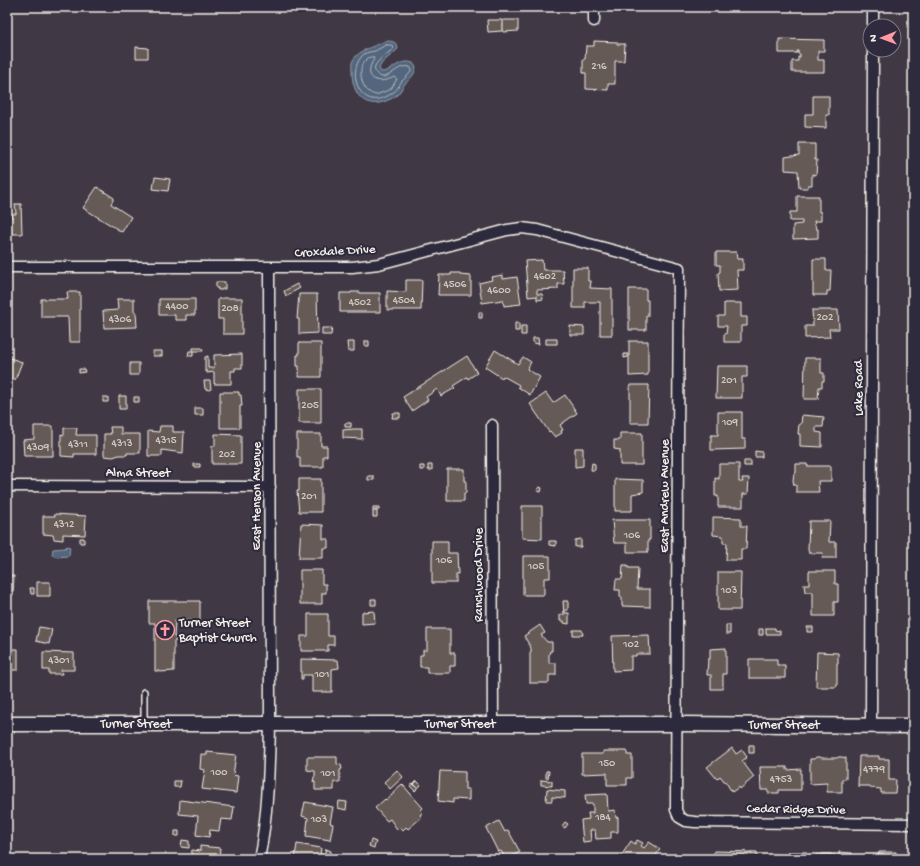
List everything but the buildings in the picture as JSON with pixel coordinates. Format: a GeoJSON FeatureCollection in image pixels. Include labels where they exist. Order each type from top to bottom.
{"type":"FeatureCollection","features":[{"type":"Feature","properties":{"kind":"street"},"geometry":{"type":"LineString","coordinates":[[594,7],[594,21]]}},
{"type":"Feature","properties":{"kind":"street"},"geometry":{"type":"LineString","coordinates":[[873,7],[873,18]]}},
{"type":"Feature","properties":{"kind":"street","name":"Lake Road"},"geometry":{"type":"LineString","coordinates":[[871,725],[873,58]]}},
{"type":"Feature","properties":{"kind":"street","name":"Croxdale Drive"},"geometry":{"type":"LineString","coordinates":[[7,267],[352,267],[379,264],[508,230],[522,228],[537,230],[679,268]]}},
{"type":"Feature","properties":{"kind":"street","name":"East Henson Avenue"},"geometry":{"type":"LineString","coordinates":[[259,859],[263,840],[268,792],[270,724],[269,268]]}},
{"type":"Feature","properties":{"kind":"street","name":"East Andrew Avenue"},"geometry":{"type":"LineString","coordinates":[[679,268],[676,801],[676,810],[679,817]]}},
{"type":"Feature","properties":{"kind":"street","name":"Ranchwood Drive"},"geometry":{"type":"LineString","coordinates":[[492,425],[493,724]]}},
{"type":"Feature","properties":{"kind":"street","name":"Alma Street"},"geometry":{"type":"LineString","coordinates":[[7,486],[270,487]]}},
{"type":"Feature","properties":{"kind":"street","name":"Turner Street"},"geometry":{"type":"LineString","coordinates":[[7,724],[677,724],[913,726]]}},
{"type":"Feature","properties":{"kind":"street","name":"Cedar Ridge Drive"},"geometry":{"type":"LineString","coordinates":[[679,817],[686,821],[695,822],[913,824]]}},
{"type":"Feature","properties":{"kind":"lane"},"geometry":{"type":"LineString","coordinates":[[144,692],[144,724]]}},
{"type":"Feature","properties":{"kind":"water"},"geometry":{"type":"Polygon","coordinates":[[[385,41],[394,42],[397,44],[398,49],[382,63],[379,68],[381,72],[389,70],[404,62],[413,63],[416,67],[413,75],[396,96],[386,101],[371,103],[361,98],[354,87],[352,63],[359,53],[385,41]]]}},
{"type":"Feature","properties":{"kind":"water"},"geometry":{"type":"Polygon","coordinates":[[[67,546],[70,547],[68,556],[57,557],[52,555],[53,549],[65,548],[67,546]]]}},
{"type":"Feature","properties":{"kind":"place","name":"Turner Street Baptist Church"},"geometry":{"type":"Point","coordinates":[165,630]}}]}
